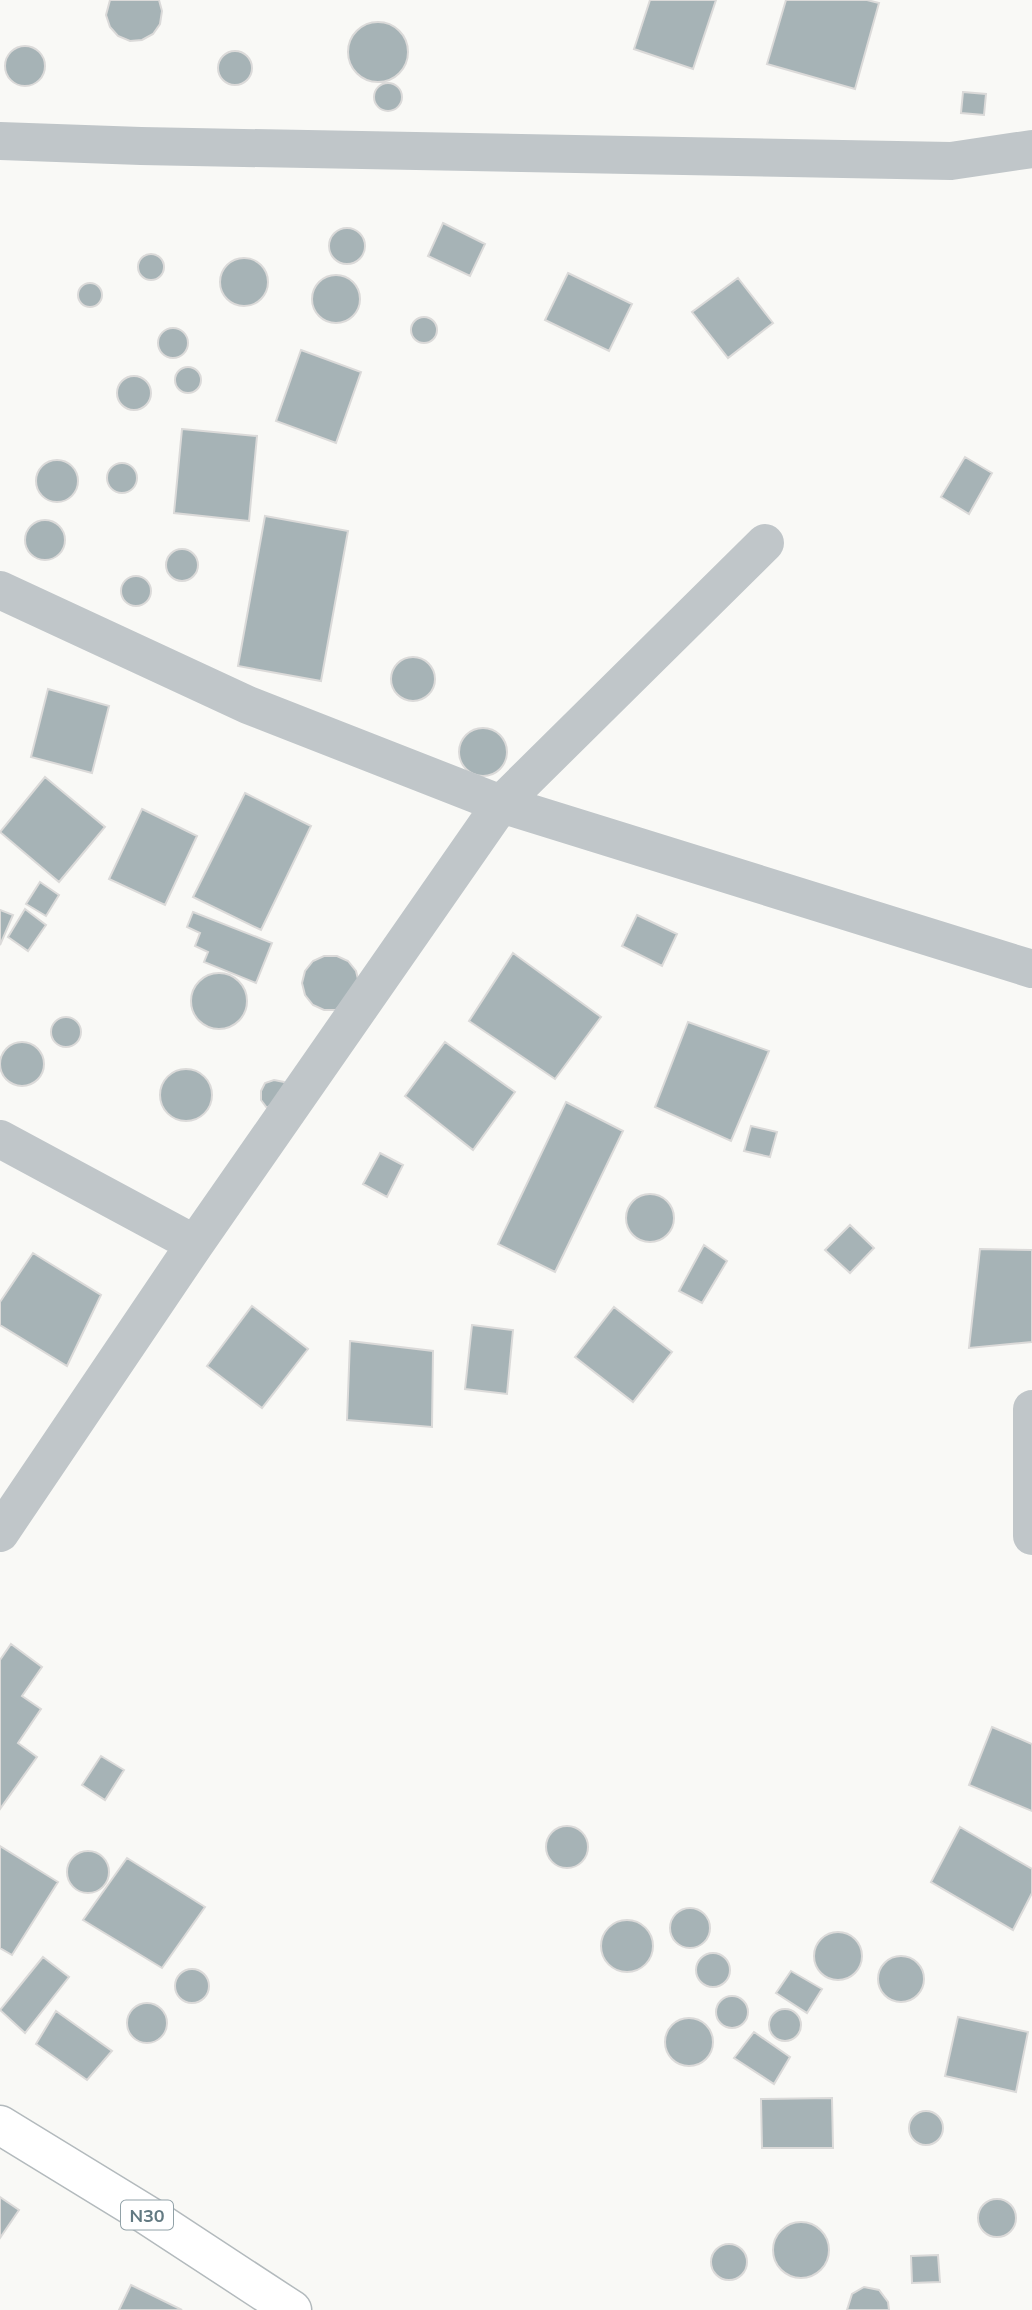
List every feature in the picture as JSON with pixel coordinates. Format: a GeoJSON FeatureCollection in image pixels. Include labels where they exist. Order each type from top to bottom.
{"type":"FeatureCollection","features":[{"type":"Feature","properties":{"kind":"main road","name":"N30"},"geometry":{"type":"LineString","coordinates":[[0,2125],[147,2215],[292,2310]]}},
{"type":"Feature","properties":{"kind":"street"},"geometry":{"type":"LineString","coordinates":[[0,141],[951,161],[1032,149]]}},
{"type":"Feature","properties":{"kind":"street"},"geometry":{"type":"LineString","coordinates":[[0,1533],[195,1244],[501,804],[765,543]]}},
{"type":"Feature","properties":{"kind":"street"},"geometry":{"type":"LineString","coordinates":[[0,590],[248,705],[501,804],[1032,970]]}},
{"type":"Feature","properties":{"kind":"street"},"geometry":{"type":"LineString","coordinates":[[0,1139],[195,1244]]}},
{"type":"Feature","properties":{"kind":"street"},"geometry":{"type":"LineString","coordinates":[[1032,1409],[1032,1536]]}},
{"type":"Feature","properties":{"kind":"building"},"geometry":{"type":"Polygon","coordinates":[[[110,0],[159,0],[162,11],[160,24],[153,34],[142,40],[130,41],[118,36],[110,27],[106,15],[110,0]]]}},
{"type":"Feature","properties":{"kind":"building"},"geometry":{"type":"Polygon","coordinates":[[[650,0],[716,0],[693,69],[634,49],[650,0]]]}},
{"type":"Feature","properties":{"kind":"building"},"geometry":{"type":"Polygon","coordinates":[[[786,0],[867,0],[879,3],[855,89],[767,64],[786,0]]]}},
{"type":"Feature","properties":{"kind":"building"},"geometry":{"type":"Polygon","coordinates":[[[378,22],[399,31],[408,52],[399,73],[378,82],[357,73],[348,52],[357,31],[378,22]]]}},
{"type":"Feature","properties":{"kind":"building"},"geometry":{"type":"Polygon","coordinates":[[[25,46],[39,52],[45,66],[39,80],[25,86],[11,80],[5,66],[11,52],[25,46]]]}},
{"type":"Feature","properties":{"kind":"building"},"geometry":{"type":"Polygon","coordinates":[[[235,51],[247,56],[252,68],[247,80],[235,85],[223,80],[218,68],[223,56],[235,51]]]}},
{"type":"Feature","properties":{"kind":"building"},"geometry":{"type":"Polygon","coordinates":[[[388,83],[398,87],[402,97],[398,107],[388,111],[378,107],[374,97],[378,87],[388,83]]]}},
{"type":"Feature","properties":{"kind":"building"},"geometry":{"type":"Polygon","coordinates":[[[963,92],[986,94],[984,115],[961,113],[963,92]]]}},
{"type":"Feature","properties":{"kind":"building"},"geometry":{"type":"Polygon","coordinates":[[[443,223],[485,244],[470,276],[428,256],[443,223]]]}},
{"type":"Feature","properties":{"kind":"building"},"geometry":{"type":"Polygon","coordinates":[[[347,228],[359,234],[365,246],[359,258],[347,264],[335,258],[329,246],[335,234],[347,228]]]}},
{"type":"Feature","properties":{"kind":"building"},"geometry":{"type":"Polygon","coordinates":[[[151,254],[160,258],[164,267],[160,276],[151,280],[142,276],[138,267],[142,258],[151,254]]]}},
{"type":"Feature","properties":{"kind":"building"},"geometry":{"type":"Polygon","coordinates":[[[244,258],[261,265],[268,282],[261,299],[244,306],[227,299],[220,282],[227,265],[244,258]]]}},
{"type":"Feature","properties":{"kind":"building"},"geometry":{"type":"Polygon","coordinates":[[[568,273],[632,304],[609,351],[545,320],[568,273]]]}},
{"type":"Feature","properties":{"kind":"building"},"geometry":{"type":"Polygon","coordinates":[[[336,275],[353,282],[360,299],[353,316],[336,323],[319,316],[312,299],[319,282],[336,275]]]}},
{"type":"Feature","properties":{"kind":"building"},"geometry":{"type":"Polygon","coordinates":[[[738,278],[773,323],[728,358],[692,312],[738,278]]]}},
{"type":"Feature","properties":{"kind":"building"},"geometry":{"type":"Polygon","coordinates":[[[90,283],[99,286],[102,295],[99,304],[90,307],[81,304],[78,295],[81,286],[90,283]]]}},
{"type":"Feature","properties":{"kind":"building"},"geometry":{"type":"Polygon","coordinates":[[[424,317],[433,321],[437,330],[433,339],[424,343],[415,339],[411,330],[415,321],[424,317]]]}},
{"type":"Feature","properties":{"kind":"building"},"geometry":{"type":"Polygon","coordinates":[[[173,328],[179,329],[187,337],[187,349],[179,357],[173,358],[167,357],[159,349],[158,343],[159,337],[167,329],[173,328]]]}},
{"type":"Feature","properties":{"kind":"building"},"geometry":{"type":"Polygon","coordinates":[[[301,350],[361,372],[336,443],[276,421],[301,350]]]}},
{"type":"Feature","properties":{"kind":"building"},"geometry":{"type":"Polygon","coordinates":[[[188,367],[197,371],[201,380],[197,389],[188,393],[179,389],[175,380],[179,371],[188,367]]]}},
{"type":"Feature","properties":{"kind":"building"},"geometry":{"type":"Polygon","coordinates":[[[134,376],[146,381],[151,393],[146,405],[134,410],[122,405],[117,393],[122,381],[134,376]]]}},
{"type":"Feature","properties":{"kind":"building"},"geometry":{"type":"Polygon","coordinates":[[[182,429],[257,436],[249,521],[174,513],[182,429]]]}},
{"type":"Feature","properties":{"kind":"building"},"geometry":{"type":"Polygon","coordinates":[[[965,457],[992,473],[969,514],[941,497],[965,457]]]}},
{"type":"Feature","properties":{"kind":"building"},"geometry":{"type":"Polygon","coordinates":[[[57,460],[72,466],[78,481],[72,496],[57,502],[42,496],[36,481],[42,466],[57,460]]]}},
{"type":"Feature","properties":{"kind":"building"},"geometry":{"type":"Polygon","coordinates":[[[122,463],[133,467],[137,478],[133,489],[122,493],[111,489],[107,478],[111,467],[122,463]]]}},
{"type":"Feature","properties":{"kind":"building"},"geometry":{"type":"Polygon","coordinates":[[[265,516],[348,531],[321,681],[238,666],[265,516]]]}},
{"type":"Feature","properties":{"kind":"building"},"geometry":{"type":"Polygon","coordinates":[[[45,520],[59,526],[65,540],[59,554],[45,560],[31,554],[25,540],[31,526],[45,520]]]}},
{"type":"Feature","properties":{"kind":"building"},"geometry":{"type":"Polygon","coordinates":[[[182,549],[193,554],[198,565],[193,576],[182,581],[171,576],[166,565],[171,554],[182,549]]]}},
{"type":"Feature","properties":{"kind":"building"},"geometry":{"type":"Polygon","coordinates":[[[136,576],[147,580],[151,591],[147,602],[136,606],[125,602],[121,591],[125,580],[136,576]]]}},
{"type":"Feature","properties":{"kind":"building"},"geometry":{"type":"Polygon","coordinates":[[[413,657],[429,663],[435,679],[429,695],[413,701],[397,695],[391,679],[397,663],[413,657]]]}},
{"type":"Feature","properties":{"kind":"building"},"geometry":{"type":"Polygon","coordinates":[[[48,689],[109,706],[92,773],[31,757],[48,689]]]}},
{"type":"Feature","properties":{"kind":"building"},"geometry":{"type":"Polygon","coordinates":[[[483,728],[500,735],[507,752],[500,769],[483,776],[466,769],[459,752],[466,735],[483,728]]]}},
{"type":"Feature","properties":{"kind":"building"},"geometry":{"type":"Polygon","coordinates":[[[45,777],[105,827],[59,882],[0,832],[45,777]]]}},
{"type":"Feature","properties":{"kind":"building"},"geometry":{"type":"Polygon","coordinates":[[[245,793],[311,826],[261,930],[193,897],[245,793]]]}},
{"type":"Feature","properties":{"kind":"building"},"geometry":{"type":"Polygon","coordinates":[[[142,809],[197,836],[165,905],[109,879],[142,809]]]}},
{"type":"Feature","properties":{"kind":"building"},"geometry":{"type":"Polygon","coordinates":[[[40,882],[59,895],[46,916],[26,904],[40,882]]]}},
{"type":"Feature","properties":{"kind":"building"},"geometry":{"type":"Polygon","coordinates":[[[25,909],[46,925],[28,951],[8,937],[25,909]]]}},
{"type":"Feature","properties":{"kind":"building"},"geometry":{"type":"Polygon","coordinates":[[[0,910],[13,915],[0,945],[0,910]]]}},
{"type":"Feature","properties":{"kind":"building"},"geometry":{"type":"Polygon","coordinates":[[[193,912],[272,943],[256,983],[204,962],[208,952],[195,946],[200,933],[187,927],[193,912]]]}},
{"type":"Feature","properties":{"kind":"building"},"geometry":{"type":"Polygon","coordinates":[[[637,915],[677,934],[662,966],[622,946],[637,915]]]}},
{"type":"Feature","properties":{"kind":"building"},"geometry":{"type":"Polygon","coordinates":[[[513,953],[601,1017],[555,1079],[469,1021],[513,953]]]}},
{"type":"Feature","properties":{"kind":"building"},"geometry":{"type":"Polygon","coordinates":[[[324,956],[337,956],[348,961],[356,971],[359,983],[336,1010],[324,1010],[313,1005],[305,995],[302,983],[305,971],[313,961],[324,956]]]}},
{"type":"Feature","properties":{"kind":"building"},"geometry":{"type":"Polygon","coordinates":[[[219,973],[230,975],[239,981],[245,990],[245,1012],[239,1021],[230,1027],[219,1029],[208,1027],[199,1021],[193,1012],[191,1001],[193,990],[199,981],[208,975],[219,973]]]}},
{"type":"Feature","properties":{"kind":"building"},"geometry":{"type":"Polygon","coordinates":[[[66,1017],[77,1021],[81,1032],[77,1043],[66,1047],[55,1043],[51,1032],[55,1021],[66,1017]]]}},
{"type":"Feature","properties":{"kind":"building"},"geometry":{"type":"Polygon","coordinates":[[[688,1022],[769,1051],[731,1141],[655,1107],[688,1022]]]}},
{"type":"Feature","properties":{"kind":"building"},"geometry":{"type":"Polygon","coordinates":[[[22,1042],[31,1043],[38,1048],[43,1055],[43,1073],[38,1080],[31,1085],[22,1086],[13,1085],[6,1080],[1,1073],[0,1064],[1,1055],[6,1048],[13,1043],[22,1042]]]}},
{"type":"Feature","properties":{"kind":"building"},"geometry":{"type":"Polygon","coordinates":[[[445,1042],[515,1092],[473,1150],[405,1096],[445,1042]]]}},
{"type":"Feature","properties":{"kind":"building"},"geometry":{"type":"Polygon","coordinates":[[[186,1069],[205,1076],[212,1095],[205,1114],[186,1121],[167,1114],[160,1095],[167,1076],[186,1069]]]}},
{"type":"Feature","properties":{"kind":"building"},"geometry":{"type":"Polygon","coordinates":[[[274,1080],[284,1082],[290,1089],[267,1108],[261,1100],[261,1091],[265,1083],[274,1080]]]}},
{"type":"Feature","properties":{"kind":"building"},"geometry":{"type":"Polygon","coordinates":[[[566,1102],[623,1131],[555,1272],[498,1244],[566,1102]]]}},
{"type":"Feature","properties":{"kind":"building"},"geometry":{"type":"Polygon","coordinates":[[[751,1126],[777,1132],[770,1157],[744,1151],[751,1126]]]}},
{"type":"Feature","properties":{"kind":"building"},"geometry":{"type":"Polygon","coordinates":[[[380,1153],[403,1165],[387,1197],[363,1184],[380,1153]]]}},
{"type":"Feature","properties":{"kind":"building"},"geometry":{"type":"Polygon","coordinates":[[[650,1194],[667,1201],[674,1218],[667,1235],[650,1242],[633,1235],[626,1218],[633,1201],[650,1194]]]}},
{"type":"Feature","properties":{"kind":"building"},"geometry":{"type":"Polygon","coordinates":[[[850,1225],[874,1248],[850,1273],[825,1250],[850,1225]]]}},
{"type":"Feature","properties":{"kind":"building"},"geometry":{"type":"Polygon","coordinates":[[[704,1245],[727,1261],[702,1303],[679,1291],[704,1245]]]}},
{"type":"Feature","properties":{"kind":"building"},"geometry":{"type":"Polygon","coordinates":[[[980,1249],[1032,1250],[1032,1342],[969,1348],[980,1249]]]}},
{"type":"Feature","properties":{"kind":"building"},"geometry":{"type":"Polygon","coordinates":[[[33,1253],[101,1295],[67,1366],[0,1325],[0,1302],[33,1253]]]}},
{"type":"Feature","properties":{"kind":"building"},"geometry":{"type":"Polygon","coordinates":[[[252,1306],[308,1349],[262,1408],[207,1366],[252,1306]]]}},
{"type":"Feature","properties":{"kind":"building"},"geometry":{"type":"Polygon","coordinates":[[[614,1307],[672,1352],[633,1402],[575,1357],[614,1307]]]}},
{"type":"Feature","properties":{"kind":"building"},"geometry":{"type":"Polygon","coordinates":[[[472,1325],[513,1330],[507,1394],[465,1389],[472,1325]]]}},
{"type":"Feature","properties":{"kind":"building"},"geometry":{"type":"Polygon","coordinates":[[[350,1341],[433,1351],[432,1427],[347,1420],[350,1341]]]}},
{"type":"Feature","properties":{"kind":"building"},"geometry":{"type":"Polygon","coordinates":[[[11,1644],[42,1667],[22,1696],[41,1709],[18,1743],[37,1757],[0,1809],[0,1660],[11,1644]]]}},
{"type":"Feature","properties":{"kind":"building"},"geometry":{"type":"Polygon","coordinates":[[[992,1727],[1032,1744],[1032,1811],[969,1785],[992,1727]]]}},
{"type":"Feature","properties":{"kind":"building"},"geometry":{"type":"Polygon","coordinates":[[[101,1756],[124,1770],[105,1800],[82,1785],[101,1756]]]}},
{"type":"Feature","properties":{"kind":"building"},"geometry":{"type":"Polygon","coordinates":[[[567,1826],[582,1832],[588,1847],[582,1862],[567,1868],[552,1862],[546,1847],[552,1832],[567,1826]]]}},
{"type":"Feature","properties":{"kind":"building"},"geometry":{"type":"Polygon","coordinates":[[[960,1827],[1032,1869],[1032,1893],[1013,1930],[931,1882],[960,1827]]]}},
{"type":"Feature","properties":{"kind":"building"},"geometry":{"type":"Polygon","coordinates":[[[0,1846],[58,1882],[12,1955],[0,1948],[0,1846]]]}},
{"type":"Feature","properties":{"kind":"building"},"geometry":{"type":"Polygon","coordinates":[[[88,1851],[103,1857],[109,1872],[103,1887],[88,1893],[73,1887],[67,1872],[73,1857],[88,1851]]]}},
{"type":"Feature","properties":{"kind":"building"},"geometry":{"type":"Polygon","coordinates":[[[127,1858],[205,1907],[162,1968],[83,1920],[127,1858]]]}},
{"type":"Feature","properties":{"kind":"building"},"geometry":{"type":"Polygon","coordinates":[[[690,1908],[698,1909],[704,1914],[709,1920],[709,1936],[704,1942],[698,1947],[690,1948],[682,1947],[676,1942],[671,1936],[670,1928],[671,1920],[676,1914],[682,1909],[690,1908]]]}},
{"type":"Feature","properties":{"kind":"building"},"geometry":{"type":"Polygon","coordinates":[[[627,1920],[637,1922],[645,1928],[651,1936],[651,1956],[645,1964],[637,1970],[627,1972],[617,1970],[609,1964],[603,1956],[601,1946],[603,1936],[609,1928],[617,1922],[627,1920]]]}},
{"type":"Feature","properties":{"kind":"building"},"geometry":{"type":"Polygon","coordinates":[[[838,1932],[855,1939],[862,1956],[855,1973],[838,1980],[821,1973],[814,1956],[821,1939],[838,1932]]]}},
{"type":"Feature","properties":{"kind":"building"},"geometry":{"type":"Polygon","coordinates":[[[713,1953],[725,1958],[730,1970],[725,1982],[713,1987],[701,1982],[696,1970],[701,1958],[713,1953]]]}},
{"type":"Feature","properties":{"kind":"building"},"geometry":{"type":"Polygon","coordinates":[[[901,1956],[917,1963],[924,1979],[917,1995],[901,2002],[885,1995],[878,1979],[885,1963],[901,1956]]]}},
{"type":"Feature","properties":{"kind":"building"},"geometry":{"type":"Polygon","coordinates":[[[43,1957],[69,1977],[25,2033],[0,2010],[43,1957]]]}},
{"type":"Feature","properties":{"kind":"building"},"geometry":{"type":"Polygon","coordinates":[[[192,1969],[204,1974],[209,1986],[204,1998],[192,2003],[180,1998],[175,1986],[180,1974],[192,1969]]]}},
{"type":"Feature","properties":{"kind":"building"},"geometry":{"type":"Polygon","coordinates":[[[791,1971],[822,1989],[807,2013],[776,1993],[791,1971]]]}},
{"type":"Feature","properties":{"kind":"building"},"geometry":{"type":"Polygon","coordinates":[[[732,1996],[744,2000],[748,2012],[744,2024],[732,2028],[720,2024],[716,2012],[720,2000],[732,1996]]]}},
{"type":"Feature","properties":{"kind":"building"},"geometry":{"type":"Polygon","coordinates":[[[147,2003],[155,2004],[161,2009],[166,2015],[166,2031],[161,2037],[155,2042],[147,2043],[139,2042],[133,2037],[128,2031],[127,2023],[128,2015],[133,2009],[139,2004],[147,2003]]]}},
{"type":"Feature","properties":{"kind":"building"},"geometry":{"type":"Polygon","coordinates":[[[785,2009],[796,2014],[801,2025],[796,2036],[785,2041],[774,2036],[769,2025],[774,2014],[785,2009]]]}},
{"type":"Feature","properties":{"kind":"building"},"geometry":{"type":"Polygon","coordinates":[[[56,2011],[112,2051],[87,2080],[36,2044],[56,2011]]]}},
{"type":"Feature","properties":{"kind":"building"},"geometry":{"type":"Polygon","coordinates":[[[958,2017],[1028,2032],[1016,2092],[945,2076],[958,2017]]]}},
{"type":"Feature","properties":{"kind":"building"},"geometry":{"type":"Polygon","coordinates":[[[689,2018],[698,2019],[706,2025],[712,2033],[712,2051],[706,2059],[698,2065],[689,2066],[680,2065],[672,2059],[666,2051],[665,2042],[666,2033],[672,2025],[680,2019],[689,2018]]]}},
{"type":"Feature","properties":{"kind":"building"},"geometry":{"type":"Polygon","coordinates":[[[754,2032],[790,2057],[774,2084],[734,2058],[754,2032]]]}},
{"type":"Feature","properties":{"kind":"building"},"geometry":{"type":"Polygon","coordinates":[[[832,2098],[833,2148],[762,2148],[761,2099],[832,2098]]]}},
{"type":"Feature","properties":{"kind":"building"},"geometry":{"type":"Polygon","coordinates":[[[926,2111],[938,2116],[943,2128],[938,2140],[926,2145],[914,2140],[909,2128],[914,2116],[926,2111]]]}},
{"type":"Feature","properties":{"kind":"building"},"geometry":{"type":"Polygon","coordinates":[[[0,2197],[19,2210],[0,2238],[0,2197]]]}},
{"type":"Feature","properties":{"kind":"building"},"geometry":{"type":"Polygon","coordinates":[[[997,2199],[1010,2205],[1016,2218],[1010,2231],[997,2237],[984,2231],[978,2218],[984,2205],[997,2199]]]}},
{"type":"Feature","properties":{"kind":"building"},"geometry":{"type":"Polygon","coordinates":[[[801,2222],[812,2224],[821,2230],[827,2239],[827,2261],[821,2270],[812,2276],[801,2278],[790,2276],[781,2270],[775,2261],[773,2250],[775,2239],[781,2230],[790,2224],[801,2222]]]}},
{"type":"Feature","properties":{"kind":"building"},"geometry":{"type":"Polygon","coordinates":[[[729,2244],[742,2249],[747,2262],[742,2275],[729,2280],[716,2275],[711,2262],[716,2249],[729,2244]]]}},
{"type":"Feature","properties":{"kind":"building"},"geometry":{"type":"Polygon","coordinates":[[[938,2255],[940,2282],[912,2283],[911,2256],[938,2255]]]}},
{"type":"Feature","properties":{"kind":"building"},"geometry":{"type":"Polygon","coordinates":[[[131,2285],[182,2310],[119,2310],[131,2285]]]}},
{"type":"Feature","properties":{"kind":"building"},"geometry":{"type":"Polygon","coordinates":[[[864,2287],[879,2290],[888,2302],[889,2310],[847,2310],[852,2294],[864,2287]]]}}]}
